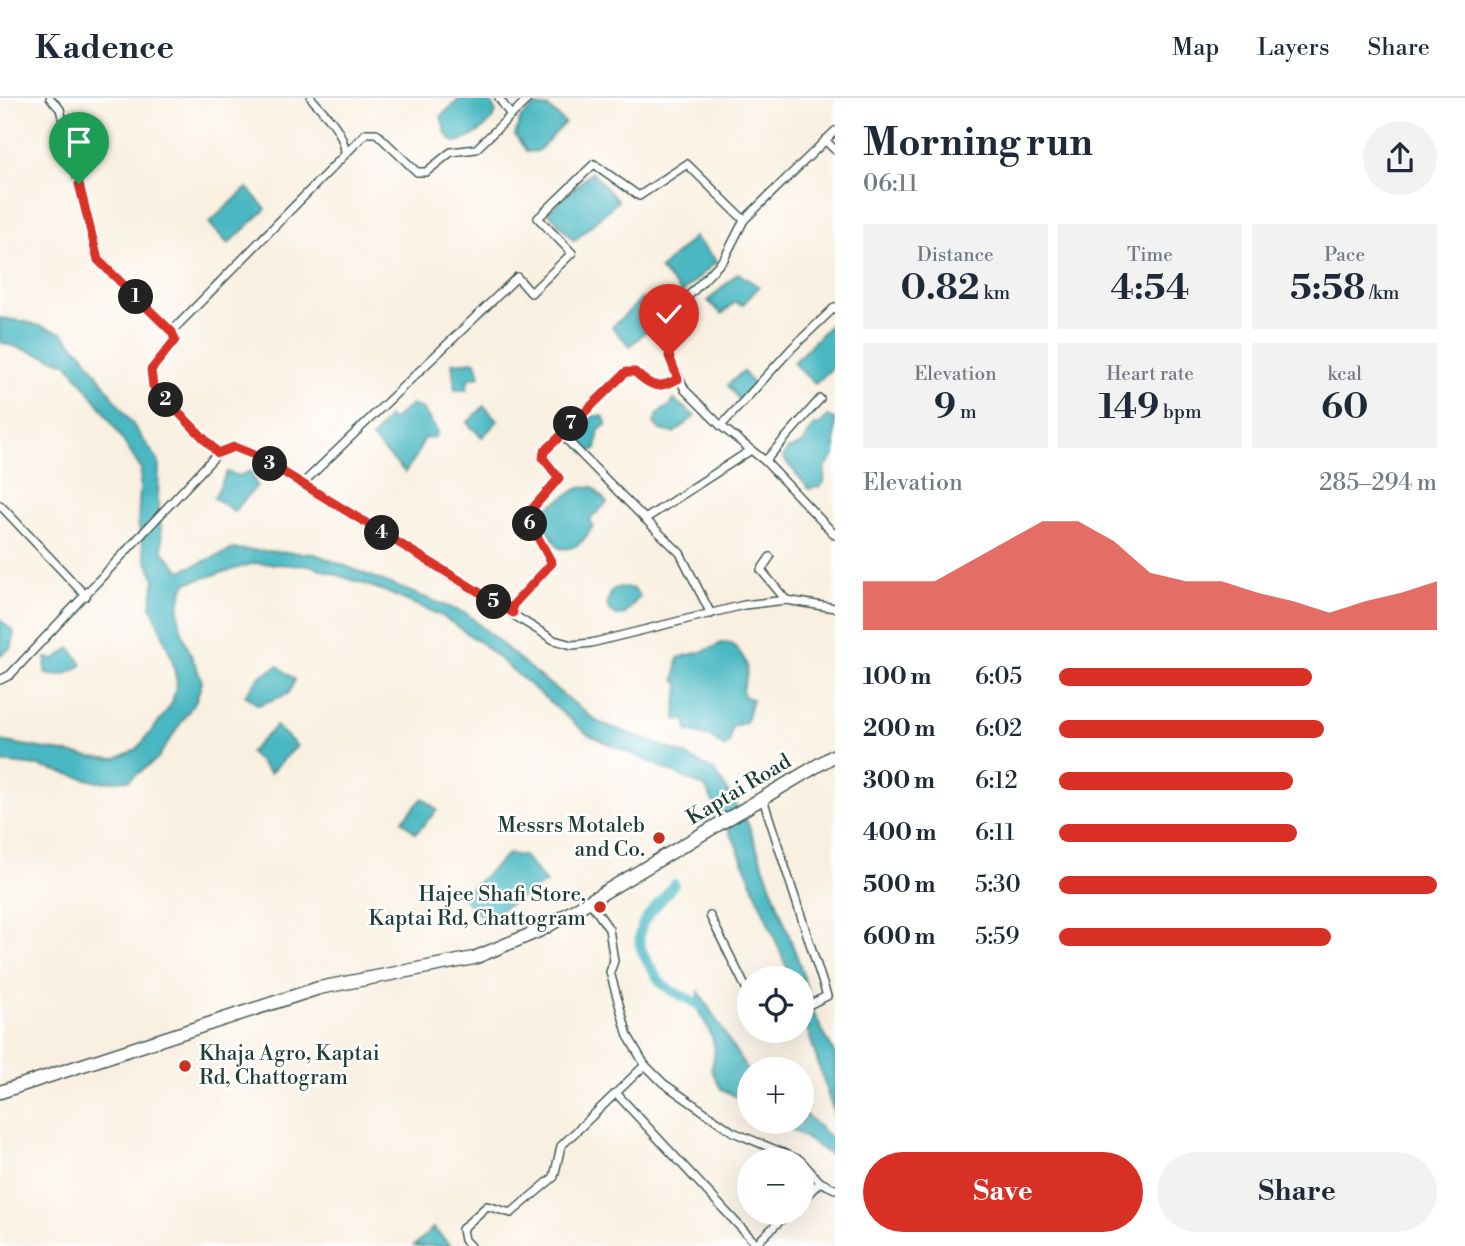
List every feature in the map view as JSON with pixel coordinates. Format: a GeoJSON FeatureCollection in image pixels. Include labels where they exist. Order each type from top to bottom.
{"type":"FeatureCollection","features":[{"type":"Feature","properties":{"kind":"main road","name":"Kaptai Road"},"geometry":{"type":"LineString","coordinates":[[0,1093],[318,988],[368,976],[474,958],[541,930],[831,758]]}},
{"type":"Feature","properties":{"kind":"street"},"geometry":{"type":"LineString","coordinates":[[50,98],[60,109],[98,260],[172,332],[175,340],[151,370],[153,386],[218,453]]}},
{"type":"Feature","properties":{"kind":"street"},"geometry":{"type":"LineString","coordinates":[[311,98],[334,124],[344,142],[345,152]]}},
{"type":"Feature","properties":{"kind":"street"},"geometry":{"type":"LineString","coordinates":[[499,98],[510,114]]}},
{"type":"Feature","properties":{"kind":"street"},"geometry":{"type":"LineString","coordinates":[[172,332],[366,133],[376,133],[417,172],[426,172],[451,152],[476,149],[529,98]]}},
{"type":"Feature","properties":{"kind":"street"},"geometry":{"type":"LineString","coordinates":[[835,131],[744,220],[724,259],[669,319],[665,331],[669,356],[678,379],[695,402],[765,461],[835,535]]}},
{"type":"Feature","properties":{"kind":"street"},"geometry":{"type":"LineString","coordinates":[[825,140],[835,150]]}},
{"type":"Feature","properties":{"kind":"street"},"geometry":{"type":"LineString","coordinates":[[302,484],[517,277],[531,293],[572,253],[538,218],[594,164],[639,197],[687,164],[744,220]]}},
{"type":"Feature","properties":{"kind":"street"},"geometry":{"type":"LineString","coordinates":[[721,426],[792,348],[835,307]]}},
{"type":"Feature","properties":{"kind":"street"},"geometry":{"type":"LineString","coordinates":[[513,613],[512,606],[552,563],[526,516],[559,478],[543,455],[561,434],[626,372],[635,372],[651,386],[661,388],[678,379]]}},
{"type":"Feature","properties":{"kind":"street"},"geometry":{"type":"LineString","coordinates":[[765,461],[820,399]]}},
{"type":"Feature","properties":{"kind":"street"},"geometry":{"type":"LineString","coordinates":[[561,434],[680,553],[711,614]]}},
{"type":"Feature","properties":{"kind":"street"},"geometry":{"type":"LineString","coordinates":[[0,680],[10,675],[86,596],[218,453],[234,447],[257,456],[554,640],[572,645],[744,605],[786,600],[835,608]]}},
{"type":"Feature","properties":{"kind":"street"},"geometry":{"type":"LineString","coordinates":[[645,519],[751,450]]}},
{"type":"Feature","properties":{"kind":"street"},"geometry":{"type":"LineString","coordinates":[[0,505],[86,596]]}},
{"type":"Feature","properties":{"kind":"street"},"geometry":{"type":"LineString","coordinates":[[770,557],[761,570],[786,600]]}},
{"type":"Feature","properties":{"kind":"street"},"geometry":{"type":"LineString","coordinates":[[763,799],[827,996],[814,1003]]}},
{"type":"Feature","properties":{"kind":"street"},"geometry":{"type":"LineString","coordinates":[[590,902],[609,929],[614,961],[610,972],[628,1036],[645,1065],[663,1083],[733,1132],[771,1148]]}},
{"type":"Feature","properties":{"kind":"street"},"geometry":{"type":"LineString","coordinates":[[710,916],[737,969]]}},
{"type":"Feature","properties":{"kind":"street"},"geometry":{"type":"LineString","coordinates":[[470,1246],[464,1240],[462,1229],[487,1206],[511,1213],[554,1177],[561,1146],[645,1065]]}},
{"type":"Feature","properties":{"kind":"street"},"geometry":{"type":"LineString","coordinates":[[616,1093],[755,1245],[776,1225]]}},
{"type":"Feature","properties":{"kind":"street"},"geometry":{"type":"LineString","coordinates":[[814,1175],[820,1182],[835,1189]]}},
{"type":"Feature","properties":{"kind":"street"},"geometry":{"type":"LineString","coordinates":[[814,1188],[820,1182]]}},
{"type":"Feature","properties":{"kind":"water"},"geometry":{"type":"Polygon","coordinates":[[[461,98],[489,98],[496,113],[478,132],[454,142],[446,134],[441,116],[461,98]]]}},
{"type":"Feature","properties":{"kind":"water"},"geometry":{"type":"Polygon","coordinates":[[[535,106],[549,108],[565,123],[538,151],[527,152],[515,135],[521,117],[535,106]]]}},
{"type":"Feature","properties":{"kind":"water"},"geometry":{"type":"Polygon","coordinates":[[[592,172],[618,201],[574,241],[548,212],[592,172]]]}},
{"type":"Feature","properties":{"kind":"water"},"geometry":{"type":"Polygon","coordinates":[[[247,188],[266,209],[228,244],[209,223],[247,188]]]}},
{"type":"Feature","properties":{"kind":"water"},"geometry":{"type":"Polygon","coordinates":[[[694,237],[717,261],[682,293],[660,269],[694,237]]]}},
{"type":"Feature","properties":{"kind":"water"},"geometry":{"type":"Polygon","coordinates":[[[738,273],[759,287],[742,305],[735,302],[722,314],[708,301],[738,273]]]}},
{"type":"Feature","properties":{"kind":"water"},"geometry":{"type":"Polygon","coordinates":[[[642,299],[660,318],[630,346],[612,327],[642,299]]]}},
{"type":"Feature","properties":{"kind":"water"},"geometry":{"type":"Polygon","coordinates":[[[0,318],[27,322],[62,333],[83,354],[159,462],[158,498],[163,552],[181,571],[234,549],[315,554],[467,614],[534,672],[598,722],[679,752],[715,771],[748,824],[800,966],[786,966],[735,842],[705,787],[587,734],[482,644],[442,616],[384,591],[312,566],[255,563],[186,583],[179,610],[180,622],[182,634],[202,682],[196,700],[157,759],[129,780],[98,782],[38,766],[0,762],[0,741],[116,759],[137,749],[158,723],[172,703],[177,683],[172,659],[151,606],[155,579],[146,560],[138,523],[141,469],[104,411],[67,363],[0,342],[0,318]]]}},
{"type":"Feature","properties":{"kind":"water"},"geometry":{"type":"Polygon","coordinates":[[[835,320],[835,365],[815,384],[793,363],[835,320]]]}},
{"type":"Feature","properties":{"kind":"water"},"geometry":{"type":"Polygon","coordinates":[[[476,361],[480,376],[468,379],[467,390],[455,390],[452,363],[476,361]]]}},
{"type":"Feature","properties":{"kind":"water"},"geometry":{"type":"Polygon","coordinates":[[[743,371],[754,386],[739,400],[728,385],[743,371]]]}},
{"type":"Feature","properties":{"kind":"water"},"geometry":{"type":"Polygon","coordinates":[[[674,400],[695,416],[674,433],[660,430],[654,423],[659,412],[670,406],[674,400]]]}},
{"type":"Feature","properties":{"kind":"water"},"geometry":{"type":"Polygon","coordinates":[[[411,405],[423,409],[437,431],[435,437],[424,438],[417,455],[405,472],[372,439],[388,417],[393,420],[411,405]]]}},
{"type":"Feature","properties":{"kind":"water"},"geometry":{"type":"Polygon","coordinates":[[[484,406],[498,421],[482,437],[467,423],[484,406]]]}},
{"type":"Feature","properties":{"kind":"water"},"geometry":{"type":"Polygon","coordinates":[[[592,416],[603,416],[607,424],[599,430],[596,449],[585,453],[572,433],[592,416]]]}},
{"type":"Feature","properties":{"kind":"water"},"geometry":{"type":"Polygon","coordinates":[[[827,416],[835,419],[835,455],[825,467],[824,482],[820,487],[809,489],[783,458],[787,450],[802,444],[814,425],[820,425],[827,416]]]}},
{"type":"Feature","properties":{"kind":"water"},"geometry":{"type":"Polygon","coordinates":[[[250,471],[257,486],[234,511],[214,498],[227,472],[239,476],[250,471]]]}},
{"type":"Feature","properties":{"kind":"water"},"geometry":{"type":"Polygon","coordinates":[[[593,487],[607,503],[590,519],[593,526],[583,540],[570,548],[559,548],[545,526],[542,511],[579,488],[593,487]]]}},
{"type":"Feature","properties":{"kind":"water"},"geometry":{"type":"Polygon","coordinates":[[[620,587],[634,589],[640,596],[625,614],[617,616],[609,610],[607,603],[612,590],[620,587]]]}},
{"type":"Feature","properties":{"kind":"water"},"geometry":{"type":"Polygon","coordinates":[[[0,620],[14,632],[12,647],[0,656],[0,620]]]}},
{"type":"Feature","properties":{"kind":"water"},"geometry":{"type":"Polygon","coordinates":[[[721,643],[732,644],[745,660],[747,670],[742,689],[744,696],[752,699],[746,722],[732,727],[729,744],[724,748],[710,737],[687,731],[686,720],[676,720],[679,683],[675,681],[678,658],[721,643]]]}},
{"type":"Feature","properties":{"kind":"water"},"geometry":{"type":"Polygon","coordinates":[[[70,648],[82,664],[65,674],[45,673],[46,658],[54,660],[70,648]]]}},
{"type":"Feature","properties":{"kind":"water"},"geometry":{"type":"Polygon","coordinates":[[[278,666],[295,680],[288,694],[258,705],[245,695],[260,676],[278,666]]]}},
{"type":"Feature","properties":{"kind":"water"},"geometry":{"type":"Polygon","coordinates":[[[276,726],[297,746],[270,773],[250,752],[276,726]]]}},
{"type":"Feature","properties":{"kind":"water"},"geometry":{"type":"Polygon","coordinates":[[[423,798],[437,810],[416,833],[402,821],[423,798]]]}},
{"type":"Feature","properties":{"kind":"water"},"geometry":{"type":"Polygon","coordinates":[[[508,854],[524,856],[546,883],[488,917],[480,915],[462,897],[508,854]]]}},
{"type":"Feature","properties":{"kind":"water"},"geometry":{"type":"Polygon","coordinates":[[[699,992],[739,1057],[737,1057],[737,1097],[721,1089],[711,1069],[714,1060],[713,1044],[708,1028],[695,1005],[699,992]]]}},
{"type":"Feature","properties":{"kind":"water"},"geometry":{"type":"Polygon","coordinates":[[[814,1013],[835,1055],[835,1117],[812,1043],[814,1043],[814,1013]]]}},
{"type":"Feature","properties":{"kind":"water"},"geometry":{"type":"Polygon","coordinates":[[[814,1122],[835,1142],[835,1158],[799,1134],[814,1134],[814,1122]]]}},
{"type":"Feature","properties":{"kind":"water"},"geometry":{"type":"Polygon","coordinates":[[[433,1228],[451,1246],[414,1246],[433,1228]]]}},
{"type":"Feature","properties":{"kind":"waterway"},"geometry":{"type":"LineString","coordinates":[[674,884],[644,922],[639,941],[642,952],[661,983],[703,1009]]}},
{"type":"Feature","properties":{"kind":"place","name":"Messrs Motaleb and Co."},"geometry":{"type":"Point","coordinates":[659,838]}},
{"type":"Feature","properties":{"kind":"place","name":"Hajee Shafi Store, Kaptai Rd, Chattogram"},"geometry":{"type":"Point","coordinates":[600,907]}},
{"type":"Feature","properties":{"kind":"place","name":"Khaja Agro, Kaptai Rd, Chattogram"},"geometry":{"type":"Point","coordinates":[185,1066]}},
{"type":"Feature","properties":{"kind":"route"},"geometry":{"type":"LineString","coordinates":[[79,184],[98,260],[172,332],[175,340],[151,370],[153,386],[218,453],[234,447],[257,456],[513,613],[512,606],[552,563],[526,519],[527,513],[559,478],[543,458],[544,452],[626,372],[635,372],[651,386],[661,388],[678,379],[669,356]]}}]}
